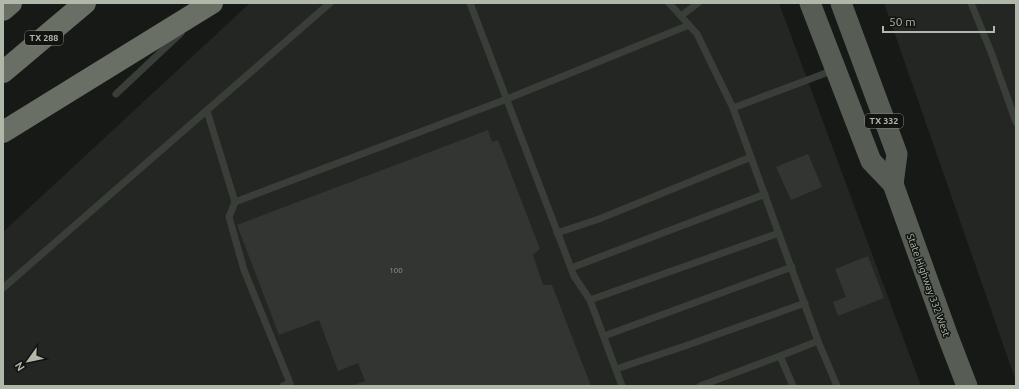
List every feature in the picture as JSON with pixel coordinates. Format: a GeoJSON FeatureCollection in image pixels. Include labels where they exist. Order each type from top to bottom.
{"type":"FeatureCollection","features":[{"type":"Feature","properties":{"kind":"highway"},"geometry":{"type":"LineString","coordinates":[[3,10],[11,3]]}},
{"type":"Feature","properties":{"kind":"highway","name":"TX 288"},"geometry":{"type":"LineString","coordinates":[[3,72],[85,3]]}},
{"type":"Feature","properties":{"kind":"highway"},"geometry":{"type":"LineString","coordinates":[[3,132],[213,3]]}},
{"type":"Feature","properties":{"kind":"main road","name":"State Highway 332 West"},"geometry":{"type":"LineString","coordinates":[[810,3],[871,161],[893,184],[967,386]]}},
{"type":"Feature","properties":{"kind":"main road","name":"State Highway 332 West"},"geometry":{"type":"LineString","coordinates":[[841,3],[897,154],[893,184]]}},
{"type":"Feature","properties":{"kind":"lane"},"geometry":{"type":"LineString","coordinates":[[191,24],[213,3]]}},
{"type":"Feature","properties":{"kind":"lane"},"geometry":{"type":"LineString","coordinates":[[3,288],[330,3]]}},
{"type":"Feature","properties":{"kind":"lane"},"geometry":{"type":"LineString","coordinates":[[470,3],[574,276],[590,300],[622,386]]}},
{"type":"Feature","properties":{"kind":"lane"},"geometry":{"type":"LineString","coordinates":[[669,3],[697,34],[733,108],[792,266],[818,341],[837,386]]}},
{"type":"Feature","properties":{"kind":"lane"},"geometry":{"type":"LineString","coordinates":[[681,16],[698,3]]}},
{"type":"Feature","properties":{"kind":"lane"},"geometry":{"type":"LineString","coordinates":[[971,3],[991,52],[1016,122]]}},
{"type":"Feature","properties":{"kind":"lane"},"geometry":{"type":"LineString","coordinates":[[235,202],[507,99],[689,25]]}},
{"type":"Feature","properties":{"kind":"lane"},"geometry":{"type":"LineString","coordinates":[[116,94],[185,30]]}},
{"type":"Feature","properties":{"kind":"lane"},"geometry":{"type":"LineString","coordinates":[[733,108],[836,69]]}},
{"type":"Feature","properties":{"kind":"lane"},"geometry":{"type":"LineString","coordinates":[[207,111],[235,202],[229,217],[244,270],[290,383],[283,386]]}},
{"type":"Feature","properties":{"kind":"lane"},"geometry":{"type":"LineString","coordinates":[[557,232],[599,219],[751,157]]}},
{"type":"Feature","properties":{"kind":"lane"},"geometry":{"type":"LineString","coordinates":[[571,268],[765,194]]}},
{"type":"Feature","properties":{"kind":"lane"},"geometry":{"type":"LineString","coordinates":[[590,300],[779,233]]}},
{"type":"Feature","properties":{"kind":"lane"},"geometry":{"type":"LineString","coordinates":[[604,336],[792,266]]}},
{"type":"Feature","properties":{"kind":"lane"},"geometry":{"type":"LineString","coordinates":[[616,369],[805,303]]}},
{"type":"Feature","properties":{"kind":"lane"},"geometry":{"type":"LineString","coordinates":[[700,386],[818,341]]}},
{"type":"Feature","properties":{"kind":"lane"},"geometry":{"type":"LineString","coordinates":[[780,356],[793,386]]}},
{"type":"Feature","properties":{"kind":"shaded area"},"geometry":{"type":"Polygon","coordinates":[[[250,3],[779,3],[921,386],[3,386],[3,232],[250,3]]]}},
{"type":"Feature","properties":{"kind":"shaded area"},"geometry":{"type":"Polygon","coordinates":[[[884,3],[1016,3],[1016,381],[1011,367],[884,3]]]}},
{"type":"Feature","properties":{"kind":"building"},"geometry":{"type":"Polygon","coordinates":[[[488,130],[492,142],[498,140],[540,249],[533,255],[543,285],[552,285],[591,386],[351,386],[365,381],[358,363],[338,371],[319,320],[279,335],[237,225],[488,130]]]}},
{"type":"Feature","properties":{"kind":"building"},"geometry":{"type":"Polygon","coordinates":[[[808,154],[822,187],[791,200],[776,167],[808,154]]]}},
{"type":"Feature","properties":{"kind":"building"},"geometry":{"type":"Polygon","coordinates":[[[868,256],[884,298],[838,316],[833,302],[846,297],[835,269],[868,256]]]}}]}
